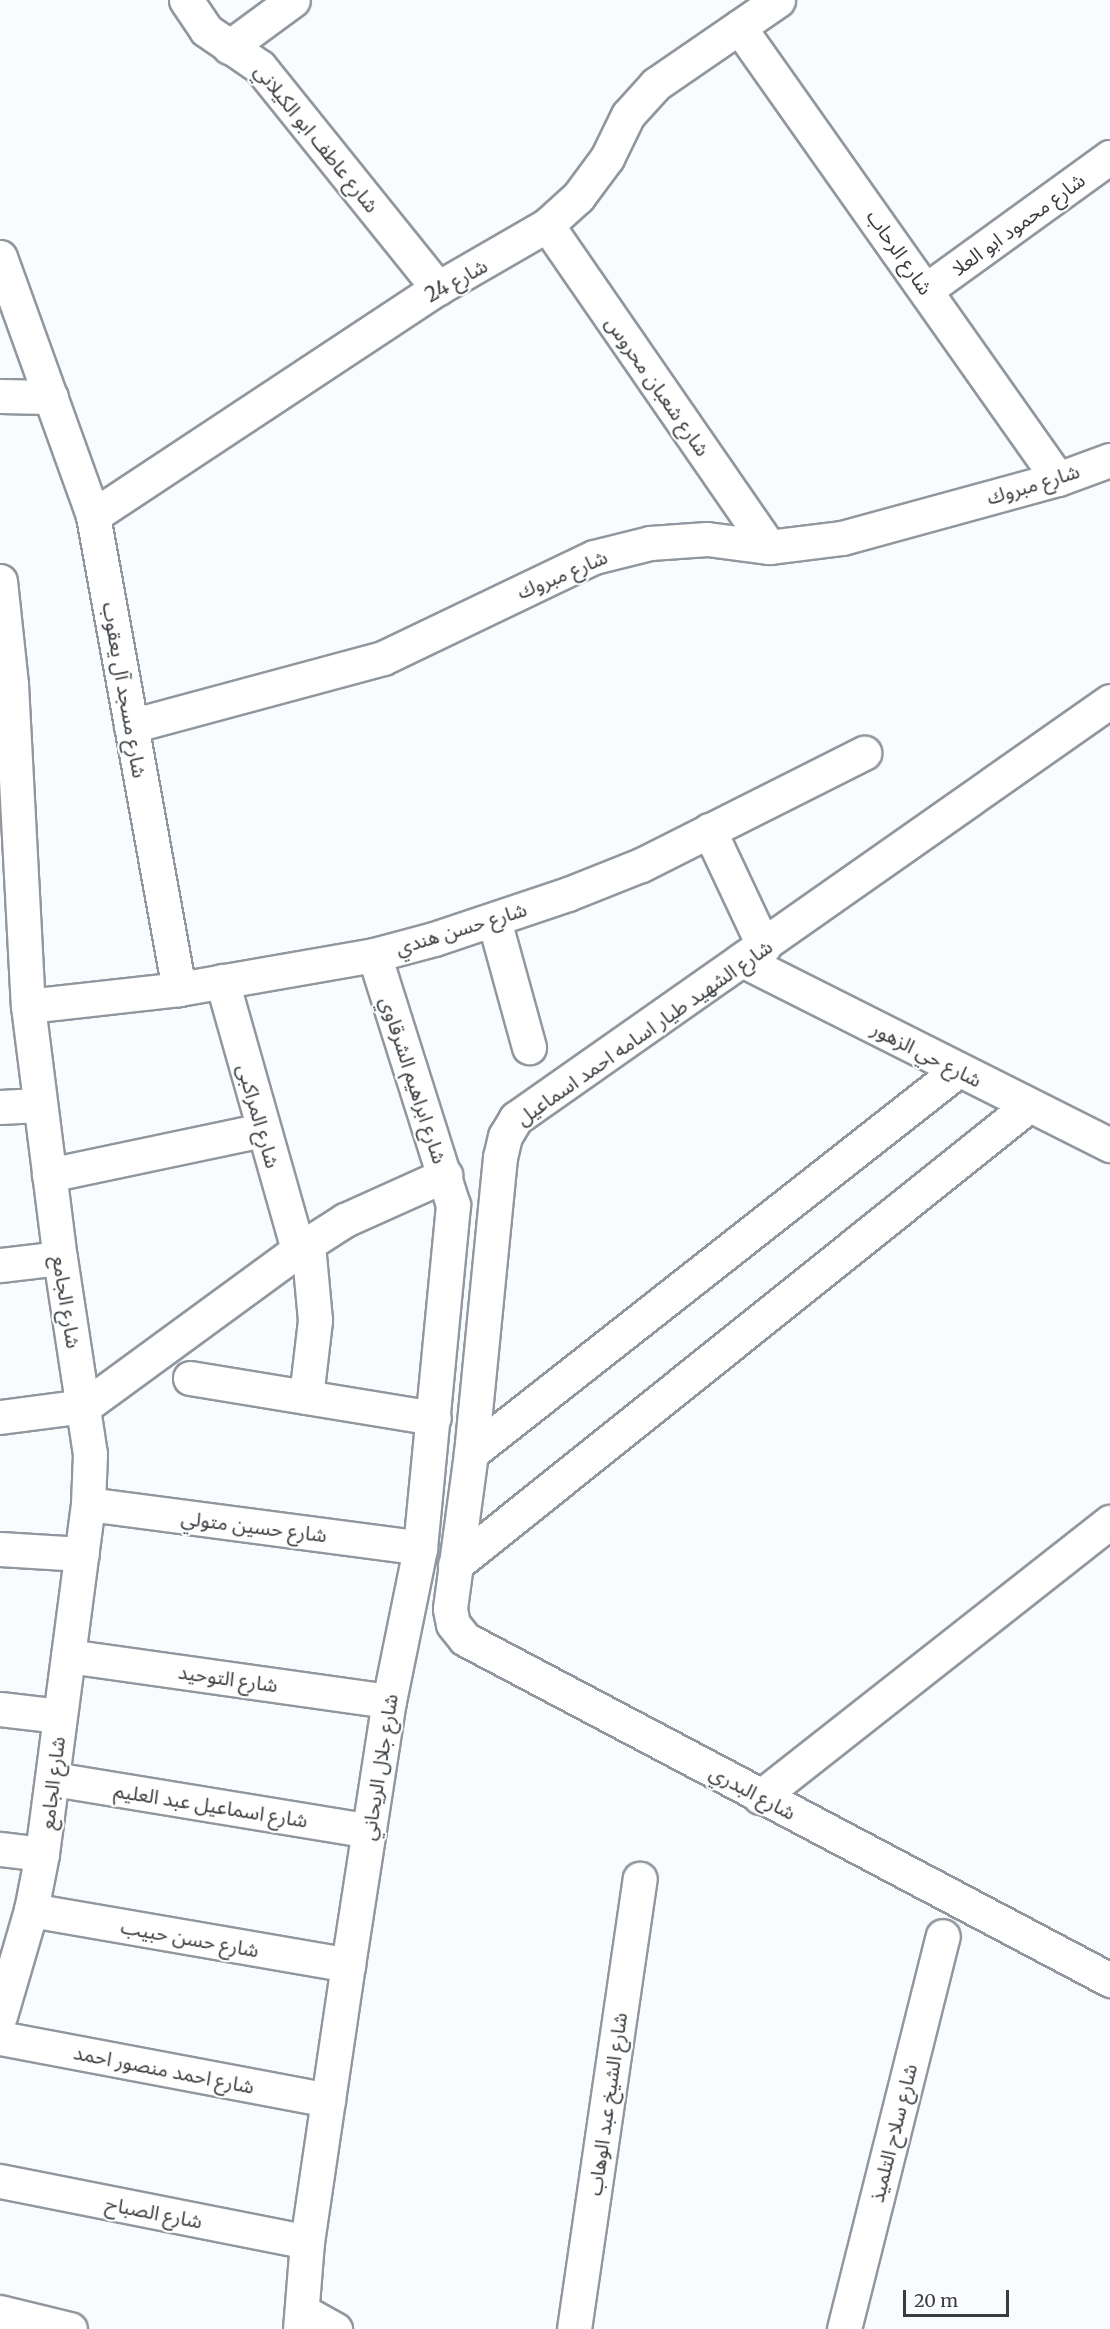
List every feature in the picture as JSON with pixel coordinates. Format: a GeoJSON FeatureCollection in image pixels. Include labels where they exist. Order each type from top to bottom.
{"type":"FeatureCollection","features":[{"type":"Feature","properties":{"kind":"street","name":"شارع عاطف ابو الكيلاني"},"geometry":{"type":"LineString","coordinates":[[186,0],[206,30],[260,67],[438,288]]}},
{"type":"Feature","properties":{"kind":"street"},"geometry":{"type":"LineString","coordinates":[[229,47],[293,0]]}},
{"type":"Feature","properties":{"kind":"street","name":"شارع 24"},"geometry":{"type":"LineString","coordinates":[[93,516],[438,288],[547,225],[578,196],[607,158],[628,115],[656,84],[778,0]]}},
{"type":"Feature","properties":{"kind":"street","name":"شارع الرحاب"},"geometry":{"type":"LineString","coordinates":[[739,27],[1058,478]]}},
{"type":"Feature","properties":{"kind":"street","name":"شارع محمود ابو العلا"},"geometry":{"type":"LineString","coordinates":[[926,290],[1110,158]]}},
{"type":"Feature","properties":{"kind":"street","name":"شارع شعبان محروس"},"geometry":{"type":"LineString","coordinates":[[547,225],[769,547]]}},
{"type":"Feature","properties":{"kind":"street","name":"شارع مسجد آل يعقوب"},"geometry":{"type":"LineString","coordinates":[[0,257],[93,516],[179,989]]}},
{"type":"Feature","properties":{"kind":"street"},"geometry":{"type":"LineString","coordinates":[[0,396],[51,397]]}},
{"type":"Feature","properties":{"kind":"street","name":"شارع مبروك"},"geometry":{"type":"LineString","coordinates":[[131,726],[383,658],[594,557],[650,543],[696,540],[769,547],[842,538],[1058,478],[1110,460]]}},
{"type":"Feature","properties":{"kind":"street","name":"شارع الجامع"},"geometry":{"type":"LineString","coordinates":[[0,581],[6,684],[13,954],[28,1006],[60,1258],[85,1406],[90,1454],[88,1504],[42,1854],[31,1910],[2,2002]]}},
{"type":"Feature","properties":{"kind":"street","name":"شارع الشهيد طيار اسامه احمد اسماعيل"},"geometry":{"type":"LineString","coordinates":[[455,1565],[471,1453],[500,1157],[505,1136],[516,1118],[754,954],[1110,701]]}},
{"type":"Feature","properties":{"kind":"street","name":"شارع حسن هندي"},"geometry":{"type":"LineString","coordinates":[[28,1006],[179,989],[374,955],[494,920],[641,865],[864,753]]}},
{"type":"Feature","properties":{"kind":"street"},"geometry":{"type":"LineString","coordinates":[[709,830],[754,954]]}},
{"type":"Feature","properties":{"kind":"street"},"geometry":{"type":"LineString","coordinates":[[494,920],[528,1047]]}},
{"type":"Feature","properties":{"kind":"street","name":"شارع حي الزهور"},"geometry":{"type":"LineString","coordinates":[[754,954],[957,1071],[1110,1146]]}},
{"type":"Feature","properties":{"kind":"street","name":"شارع ابراهيم الشرقاوي"},"geometry":{"type":"LineString","coordinates":[[374,955],[449,1190]]}},
{"type":"Feature","properties":{"kind":"street","name":"شارع المراكبى"},"geometry":{"type":"LineString","coordinates":[[222,981],[262,1130],[303,1247],[315,1320],[306,1397]]}},
{"type":"Feature","properties":{"kind":"street"},"geometry":{"type":"LineString","coordinates":[[471,1453],[957,1071]]}},
{"type":"Feature","properties":{"kind":"street"},"geometry":{"type":"LineString","coordinates":[[0,1107],[39,1105]]}},
{"type":"Feature","properties":{"kind":"street"},"geometry":{"type":"LineString","coordinates":[[455,1565],[1028,1106]]}},
{"type":"Feature","properties":{"kind":"street"},"geometry":{"type":"LineString","coordinates":[[49,1175],[262,1130]]}},
{"type":"Feature","properties":{"kind":"street"},"geometry":{"type":"LineString","coordinates":[[0,1417],[85,1406],[303,1247],[345,1220],[449,1190]]}},
{"type":"Feature","properties":{"kind":"street","name":"شارع جلال الريحاني"},"geometry":{"type":"LineString","coordinates":[[301,2320],[307,2242],[348,1965],[389,1701],[420,1548],[434,1418],[449,1190]]}},
{"type":"Feature","properties":{"kind":"street"},"geometry":{"type":"LineString","coordinates":[[0,1265],[60,1258]]}},
{"type":"Feature","properties":{"kind":"street"},"geometry":{"type":"LineString","coordinates":[[190,1378],[434,1418]]}},
{"type":"Feature","properties":{"kind":"street","name":"شارع حسين متولي"},"geometry":{"type":"LineString","coordinates":[[88,1504],[420,1548]]}},
{"type":"Feature","properties":{"kind":"street"},"geometry":{"type":"LineString","coordinates":[[760,1797],[1110,1522]]}},
{"type":"Feature","properties":{"kind":"street"},"geometry":{"type":"LineString","coordinates":[[0,1549],[82,1554]]}},
{"type":"Feature","properties":{"kind":"street","name":"شارع البدري"},"geometry":{"type":"LineString","coordinates":[[455,1565],[450,1609],[453,1624],[465,1638],[760,1797],[1107,1970]]}},
{"type":"Feature","properties":{"kind":"street","name":"شارع التوحيد"},"geometry":{"type":"LineString","coordinates":[[68,1656],[389,1701]]}},
{"type":"Feature","properties":{"kind":"street"},"geometry":{"type":"LineString","coordinates":[[0,1709],[60,1716]]}},
{"type":"Feature","properties":{"kind":"street","name":"شارع اسماعيل عبد العليم"},"geometry":{"type":"LineString","coordinates":[[53,1779],[369,1831]]}},
{"type":"Feature","properties":{"kind":"street"},"geometry":{"type":"LineString","coordinates":[[0,1849],[42,1854]]}},
{"type":"Feature","properties":{"kind":"street","name":"شارع الشيخ عبد الوهاب"},"geometry":{"type":"LineString","coordinates":[[574,2329],[640,1880]]}},
{"type":"Feature","properties":{"kind":"street","name":"شارع حسن حبيب"},"geometry":{"type":"LineString","coordinates":[[31,1910],[348,1965]]}},
{"type":"Feature","properties":{"kind":"street","name":"شارع سلاح التلميذ"},"geometry":{"type":"LineString","coordinates":[[844,2329],[943,1936]]}},
{"type":"Feature","properties":{"kind":"street","name":"شارع احمد منصور احمد"},"geometry":{"type":"LineString","coordinates":[[0,2038],[328,2100]]}},
{"type":"Feature","properties":{"kind":"street","name":"شارع الصباح"},"geometry":{"type":"LineString","coordinates":[[0,2181],[307,2242]]}},
{"type":"Feature","properties":{"kind":"street"},"geometry":{"type":"LineString","coordinates":[[0,2312],[70,2329]]}},
{"type":"Feature","properties":{"kind":"street"},"geometry":{"type":"LineString","coordinates":[[301,2320],[335,2329]]}}]}
